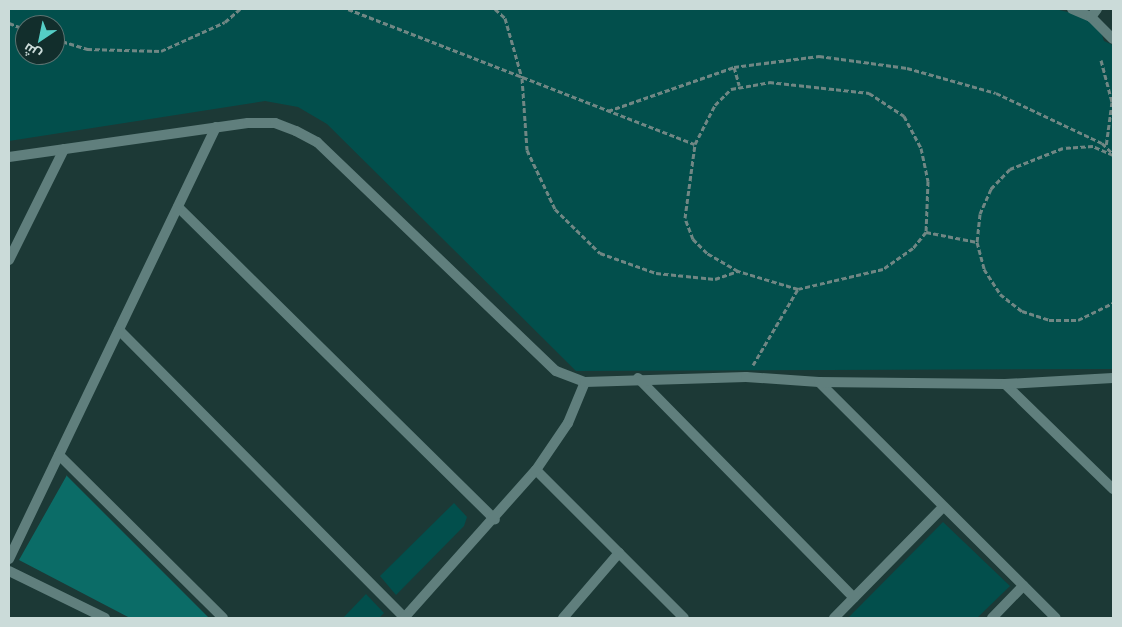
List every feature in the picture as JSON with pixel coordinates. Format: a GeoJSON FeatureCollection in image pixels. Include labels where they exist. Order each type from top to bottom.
{"type":"FeatureCollection","features":[{"type":"Feature","properties":{"kind":"street"},"geometry":{"type":"LineString","coordinates":[[1072,9],[1094,13],[1113,39]]}},
{"type":"Feature","properties":{"kind":"street"},"geometry":{"type":"LineString","coordinates":[[9,157],[216,127],[275,123],[317,142],[556,371],[585,382],[638,378],[746,376],[819,382],[1005,384],[1113,378]]}},
{"type":"Feature","properties":{"kind":"street"},"geometry":{"type":"LineString","coordinates":[[9,559],[216,127]]}},
{"type":"Feature","properties":{"kind":"street"},"geometry":{"type":"LineString","coordinates":[[9,260],[64,149]]}},
{"type":"Feature","properties":{"kind":"street"},"geometry":{"type":"LineString","coordinates":[[178,207],[495,520]]}},
{"type":"Feature","properties":{"kind":"street"},"geometry":{"type":"LineString","coordinates":[[119,330],[404,618],[495,520],[536,470],[568,423],[585,382]]}},
{"type":"Feature","properties":{"kind":"street"},"geometry":{"type":"LineString","coordinates":[[638,378],[854,598]]}},
{"type":"Feature","properties":{"kind":"street"},"geometry":{"type":"LineString","coordinates":[[819,382],[1056,618]]}},
{"type":"Feature","properties":{"kind":"street"},"geometry":{"type":"LineString","coordinates":[[1005,384],[1113,490]]}},
{"type":"Feature","properties":{"kind":"street"},"geometry":{"type":"LineString","coordinates":[[59,455],[223,618]]}},
{"type":"Feature","properties":{"kind":"street"},"geometry":{"type":"LineString","coordinates":[[536,470],[684,618]]}},
{"type":"Feature","properties":{"kind":"street"},"geometry":{"type":"LineString","coordinates":[[834,618],[943,506]]}},
{"type":"Feature","properties":{"kind":"street"},"geometry":{"type":"LineString","coordinates":[[562,618],[619,553]]}},
{"type":"Feature","properties":{"kind":"street"},"geometry":{"type":"LineString","coordinates":[[9,571],[105,618]]}},
{"type":"Feature","properties":{"kind":"street"},"geometry":{"type":"LineString","coordinates":[[992,618],[1023,586]]}},
{"type":"Feature","properties":{"kind":"path"},"geometry":{"type":"LineString","coordinates":[[65,42],[87,49],[161,51],[225,22],[240,9]]}},
{"type":"Feature","properties":{"kind":"path"},"geometry":{"type":"LineString","coordinates":[[348,9],[695,144]]}},
{"type":"Feature","properties":{"kind":"path"},"geometry":{"type":"LineString","coordinates":[[495,9],[505,18],[522,78],[527,150],[554,209],[600,253],[656,273],[715,279],[738,271]]}},
{"type":"Feature","properties":{"kind":"path"},"geometry":{"type":"LineString","coordinates":[[608,111],[734,67],[820,56],[907,68],[996,93],[1113,154]]}},
{"type":"Feature","properties":{"kind":"path"},"geometry":{"type":"LineString","coordinates":[[1101,60],[1112,102],[1106,149]]}},
{"type":"Feature","properties":{"kind":"path"},"geometry":{"type":"LineString","coordinates":[[734,67],[739,85]]}},
{"type":"Feature","properties":{"kind":"path"},"geometry":{"type":"LineString","coordinates":[[739,85],[818,85],[869,93],[904,116],[921,148],[928,181],[926,232],[913,248],[883,269],[798,289],[738,271],[707,254],[693,239],[685,218],[695,144],[715,105],[739,85]]}},
{"type":"Feature","properties":{"kind":"path"},"geometry":{"type":"LineString","coordinates":[[1106,149],[1093,146],[1063,148],[1010,169],[991,189],[980,214],[977,242],[984,269],[1000,294],[1022,311],[1049,320],[1078,320],[1113,303]]}},
{"type":"Feature","properties":{"kind":"path"},"geometry":{"type":"LineString","coordinates":[[926,232],[977,242]]}},
{"type":"Feature","properties":{"kind":"path"},"geometry":{"type":"LineString","coordinates":[[746,376],[798,289]]}},
{"type":"Feature","properties":{"kind":"shaded area"},"geometry":{"type":"Polygon","coordinates":[[[9,9],[1055,9],[1097,19],[1104,41],[1113,45],[1113,369],[576,371],[327,124],[298,107],[265,101],[9,141],[9,9]]]}},
{"type":"Feature","properties":{"kind":"shaded area"},"geometry":{"type":"Polygon","coordinates":[[[67,475],[209,618],[130,618],[19,560],[67,475]]]}},
{"type":"Feature","properties":{"kind":"shaded area"},"geometry":{"type":"Polygon","coordinates":[[[454,503],[467,517],[464,526],[396,595],[380,576],[454,503]]]}},
{"type":"Feature","properties":{"kind":"shaded area"},"geometry":{"type":"Polygon","coordinates":[[[943,522],[1010,586],[977,618],[848,618],[943,522]]]}},
{"type":"Feature","properties":{"kind":"shaded area"},"geometry":{"type":"Polygon","coordinates":[[[366,594],[384,613],[379,618],[343,618],[366,594]]]}}]}
